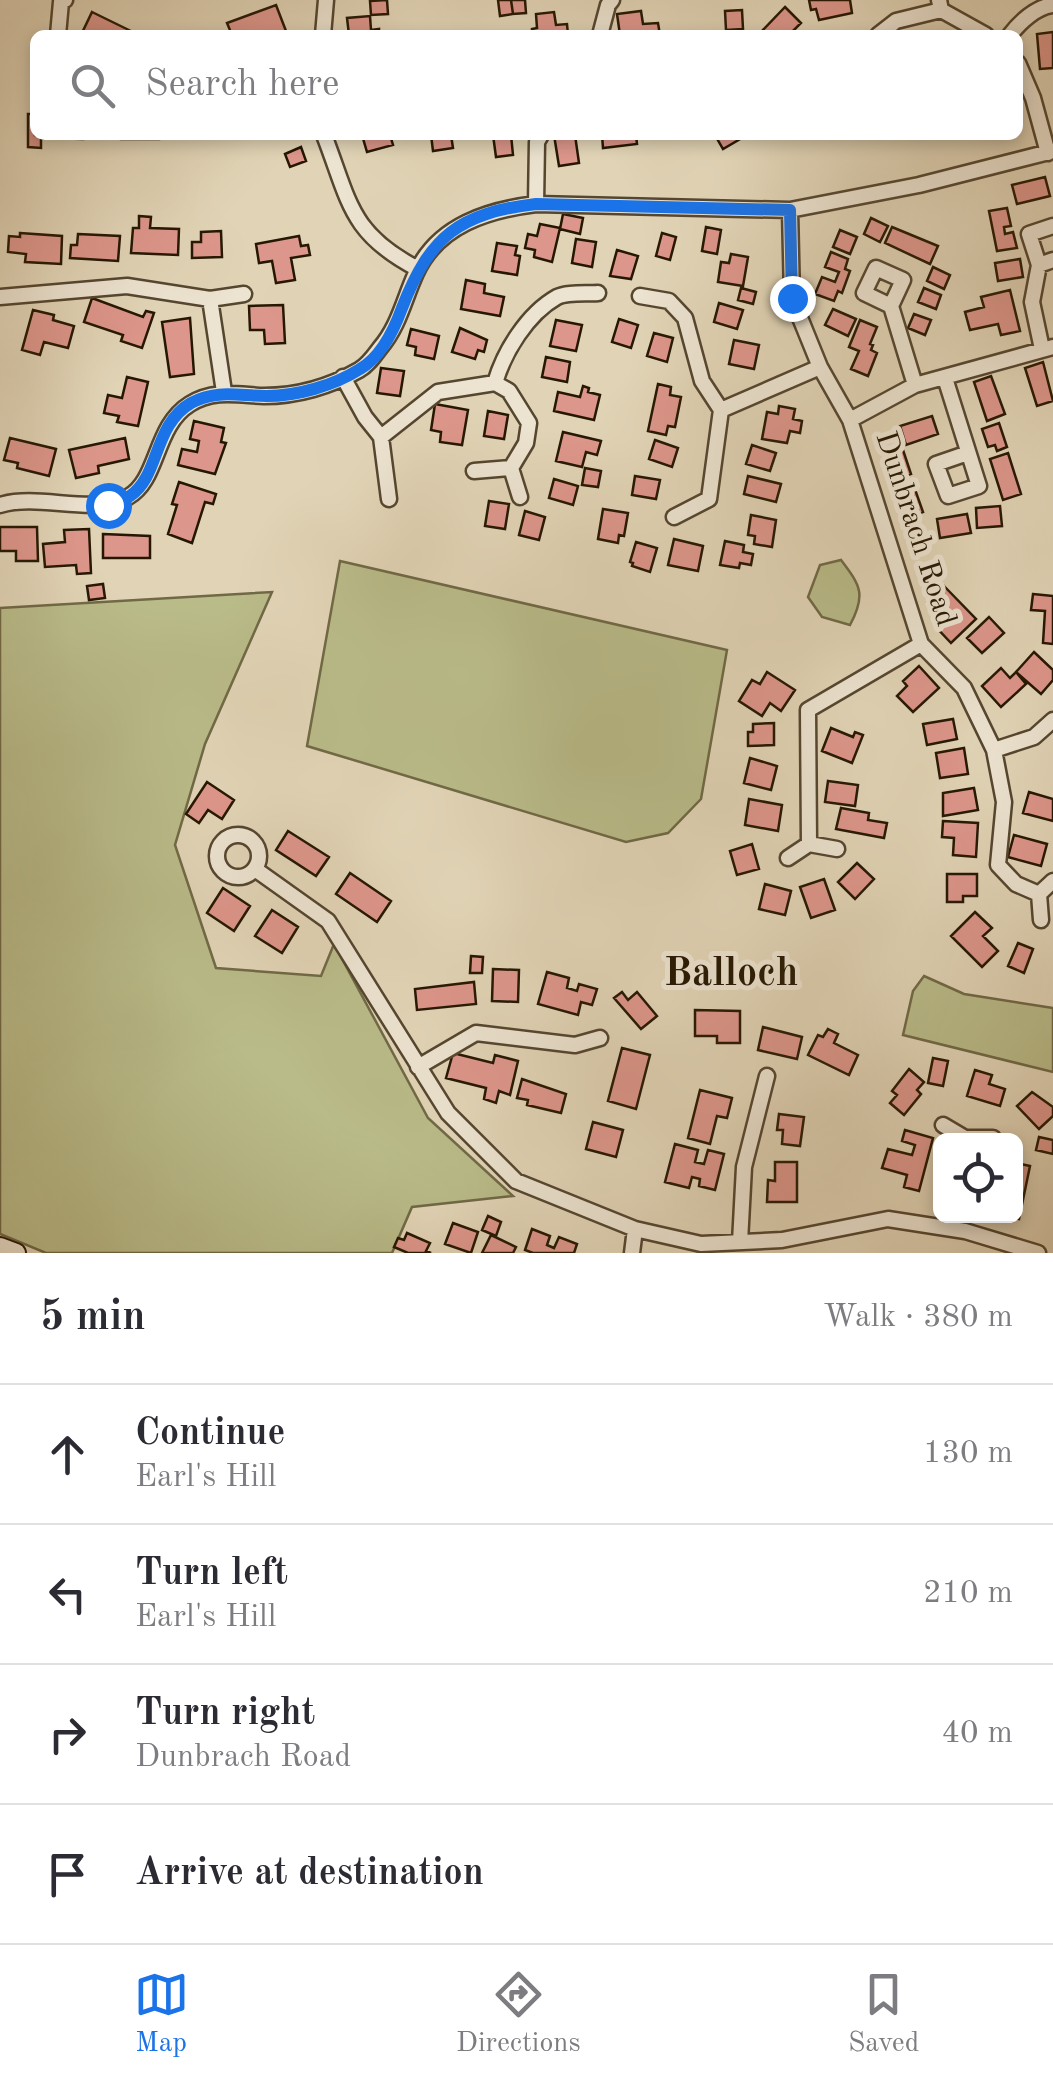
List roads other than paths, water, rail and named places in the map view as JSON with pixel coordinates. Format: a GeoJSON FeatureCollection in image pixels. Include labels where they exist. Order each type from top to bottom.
{"type":"FeatureCollection","features":[{"type":"Feature","properties":{"kind":"street"},"geometry":{"type":"LineString","coordinates":[[323,30],[326,0]]}},
{"type":"Feature","properties":{"kind":"street"},"geometry":{"type":"LineString","coordinates":[[601,30],[612,0]]}},
{"type":"Feature","properties":{"kind":"street"},"geometry":{"type":"LineString","coordinates":[[58,30],[61,1]]}},
{"type":"Feature","properties":{"kind":"street"},"geometry":{"type":"LineString","coordinates":[[884,30],[896,21],[940,5],[978,30]]}},
{"type":"Feature","properties":{"kind":"street"},"geometry":{"type":"LineString","coordinates":[[1014,30],[1044,6],[1053,5]]}},
{"type":"Feature","properties":{"kind":"street"},"geometry":{"type":"LineString","coordinates":[[0,505],[49,501],[108,505],[132,495],[148,471],[166,426],[190,404],[224,392],[266,396],[306,392],[364,368],[393,333],[418,268],[431,251],[463,222],[495,209],[536,204],[790,210],[1050,152],[1023,75]]}},
{"type":"Feature","properties":{"kind":"street"},"geometry":{"type":"LineString","coordinates":[[326,140],[356,221],[385,252],[418,268]]}},
{"type":"Feature","properties":{"kind":"street"},"geometry":{"type":"LineString","coordinates":[[536,204],[539,140]]}},
{"type":"Feature","properties":{"kind":"street","name":"Dunbrach Road"},"geometry":{"type":"LineString","coordinates":[[790,210],[792,298],[820,367],[850,420],[921,644],[964,688],[994,750],[1004,802],[998,865],[1016,884],[1039,894]]}},
{"type":"Feature","properties":{"kind":"street"},"geometry":{"type":"LineString","coordinates":[[850,420],[915,385],[1047,348],[1032,302],[1046,262],[1029,234],[1053,226]]}},
{"type":"Feature","properties":{"kind":"street"},"geometry":{"type":"LineString","coordinates":[[0,298],[127,286],[210,299],[244,294]]}},
{"type":"Feature","properties":{"kind":"street"},"geometry":{"type":"LineString","coordinates":[[495,383],[502,357],[559,295],[598,293]]}},
{"type":"Feature","properties":{"kind":"street"},"geometry":{"type":"LineString","coordinates":[[640,296],[669,301],[684,318],[702,381],[721,410],[709,500],[674,518]]}},
{"type":"Feature","properties":{"kind":"street"},"geometry":{"type":"LineString","coordinates":[[210,299],[224,392]]}},
{"type":"Feature","properties":{"kind":"street"},"geometry":{"type":"LineString","coordinates":[[891,306],[915,385]]}},
{"type":"Feature","properties":{"kind":"street"},"geometry":{"type":"LineString","coordinates":[[721,410],[820,367]]}},
{"type":"Feature","properties":{"kind":"street"},"geometry":{"type":"LineString","coordinates":[[343,377],[380,437],[389,499]]}},
{"type":"Feature","properties":{"kind":"street"},"geometry":{"type":"LineString","coordinates":[[945,378],[968,453]]}},
{"type":"Feature","properties":{"kind":"street"},"geometry":{"type":"LineString","coordinates":[[380,437],[438,392],[495,383],[509,391],[529,423],[526,444],[511,468],[520,497]]}},
{"type":"Feature","properties":{"kind":"street"},"geometry":{"type":"LineString","coordinates":[[474,471],[511,468]]}},
{"type":"Feature","properties":{"kind":"street"},"geometry":{"type":"LineString","coordinates":[[809,844],[808,710],[921,644]]}},
{"type":"Feature","properties":{"kind":"street"},"geometry":{"type":"LineString","coordinates":[[994,750],[1034,736],[1053,720]]}},
{"type":"Feature","properties":{"kind":"street"},"geometry":{"type":"LineString","coordinates":[[788,858],[809,844],[836,849]]}},
{"type":"Feature","properties":{"kind":"street"},"geometry":{"type":"LineString","coordinates":[[255,869],[328,921],[448,1113],[516,1181],[635,1229],[701,1244],[782,1240],[888,1219],[933,1221]]}},
{"type":"Feature","properties":{"kind":"street"},"geometry":{"type":"LineString","coordinates":[[1041,920],[1039,894],[1053,881]]}},
{"type":"Feature","properties":{"kind":"street"},"geometry":{"type":"LineString","coordinates":[[418,1067],[476,1033],[576,1045],[600,1038]]}},
{"type":"Feature","properties":{"kind":"street"},"geometry":{"type":"LineString","coordinates":[[740,1242],[744,1167],[767,1076]]}},
{"type":"Feature","properties":{"kind":"street"},"geometry":{"type":"LineString","coordinates":[[943,1125],[955,1133]]}},
{"type":"Feature","properties":{"kind":"street"},"geometry":{"type":"LineString","coordinates":[[949,1223],[1038,1253]]}},
{"type":"Feature","properties":{"kind":"street"},"geometry":{"type":"LineString","coordinates":[[632,1253],[635,1229]]}},
{"type":"Feature","properties":{"kind":"street"},"geometry":{"type":"LineString","coordinates":[[0,1247],[16,1253]]}},
{"type":"Feature","properties":{"kind":"district","name":"Balloch"},"geometry":{"type":"Point","coordinates":[731,975]}}]}
